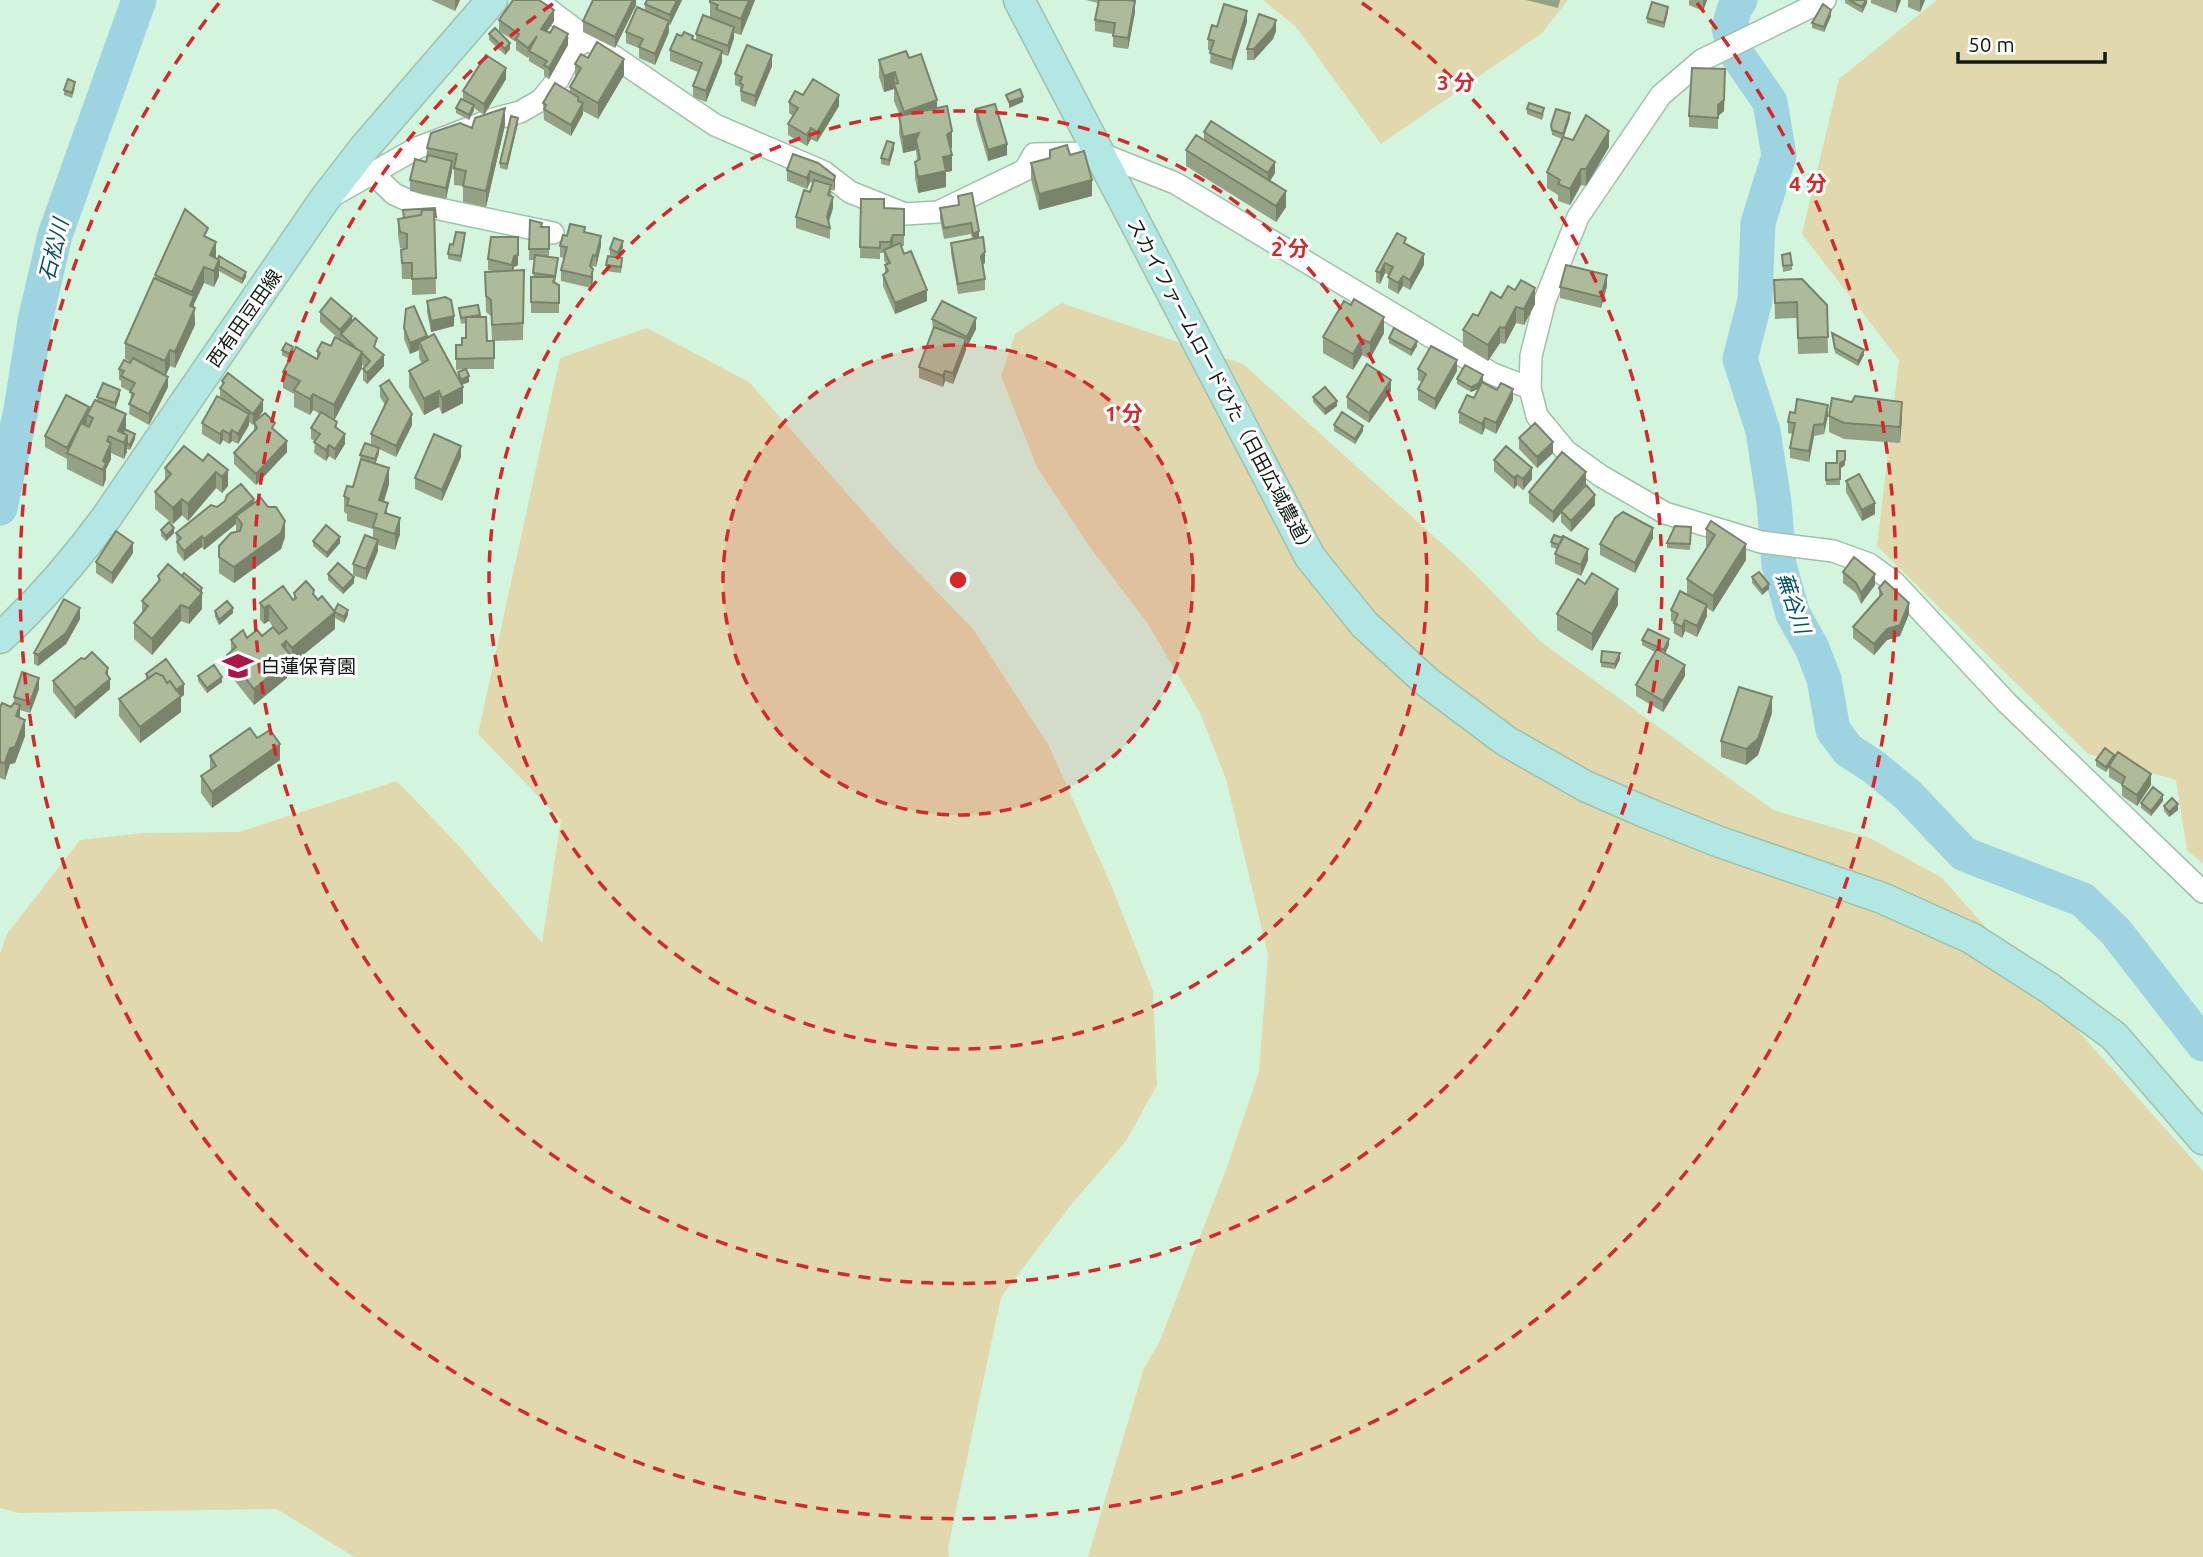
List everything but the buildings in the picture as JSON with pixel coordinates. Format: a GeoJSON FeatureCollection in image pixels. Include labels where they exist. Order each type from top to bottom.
{"type":"FeatureCollection","features":[{"type":"Feature","properties":{"kind":"street","name":"西有田豆田線"},"geometry":{"type":"LineString","coordinates":[[0,638],[38,603],[70,567],[324,200],[365,147],[492,0]]}},
{"type":"Feature","properties":{"kind":"street"},"geometry":{"type":"LineString","coordinates":[[536,0],[588,40],[715,125],[824,172],[850,192],[905,214],[939,212],[1025,170],[1034,154],[1099,153],[1175,183],[1493,374],[1530,388]]}},
{"type":"Feature","properties":{"kind":"street","name":"スカイファームロードひた（日田広域農道）"},"geometry":{"type":"LineString","coordinates":[[1019,0],[1310,557],[1364,624],[1427,682],[1506,741],[1585,786],[1717,841],[1882,898],[1971,938],[2049,988],[2115,1036],[2203,1139]]}},
{"type":"Feature","properties":{"kind":"street"},"geometry":{"type":"LineString","coordinates":[[1825,0],[1702,60],[1661,94],[1578,217],[1545,300],[1531,356],[1530,388],[1537,416],[1566,451],[1601,476],[1665,513],[1761,542],[1833,551],[1869,564],[1894,582],[2007,703],[2203,892]]}},
{"type":"Feature","properties":{"kind":"street"},"geometry":{"type":"LineString","coordinates":[[324,200],[417,148],[490,120],[520,112],[541,100],[559,78],[575,47],[588,40]]}},
{"type":"Feature","properties":{"kind":"street"},"geometry":{"type":"LineString","coordinates":[[372,173],[394,194],[416,204],[553,233]]}},
{"type":"Feature","properties":{"kind":"shaded area"},"geometry":{"type":"Polygon","coordinates":[[[1263,0],[1568,0],[1542,33],[1381,144],[1296,27],[1263,0]]]}},
{"type":"Feature","properties":{"kind":"shaded area"},"geometry":{"type":"Polygon","coordinates":[[[1937,0],[2203,0],[2203,864],[2187,850],[2176,780],[2088,754],[1877,546],[1899,360],[1802,234],[1839,79],[1937,0]]]}},
{"type":"Feature","properties":{"kind":"shaded area"},"geometry":{"type":"Polygon","coordinates":[[[1061,303],[1243,364],[1469,568],[1540,641],[1773,810],[1870,838],[1942,878],[2203,1171],[2203,1557],[1088,1557],[1144,1368],[1159,1343],[1227,1167],[1259,1072],[1268,955],[1226,779],[1200,713],[1148,624],[1089,546],[1037,467],[1001,376],[1015,334],[1061,303]]]}},
{"type":"Feature","properties":{"kind":"shaded area"},"geometry":{"type":"Polygon","coordinates":[[[647,328],[749,382],[895,548],[973,629],[1048,744],[1111,885],[1153,991],[1157,1085],[1126,1141],[1070,1206],[1001,1297],[948,1548],[949,1557],[354,1557],[277,1509],[19,1513],[0,1508],[0,954],[7,934],[80,840],[142,833],[239,832],[397,781],[459,846],[542,943],[561,820],[478,734],[560,358],[647,328]]]}},
{"type":"Feature","properties":{"kind":"waterway","name":"石松川"},"geometry":{"type":"LineString","coordinates":[[0,508],[21,410],[35,321],[55,235],[139,0]]}},
{"type":"Feature","properties":{"kind":"waterway","name":"蕪谷川"},"geometry":{"type":"LineString","coordinates":[[1740,0],[1729,28],[1736,53],[1770,102],[1779,156],[1758,223],[1755,300],[1740,359],[1763,431],[1774,502],[1779,565],[1793,614],[1812,648],[1824,679],[1833,730],[1848,750],[1908,795],[1964,854],[2083,900],[2116,932],[2203,1044]]}},
{"type":"Feature","properties":{"kind":"place","name":"白蓮保育園"},"geometry":{"type":"Point","coordinates":[238,666]}}]}
